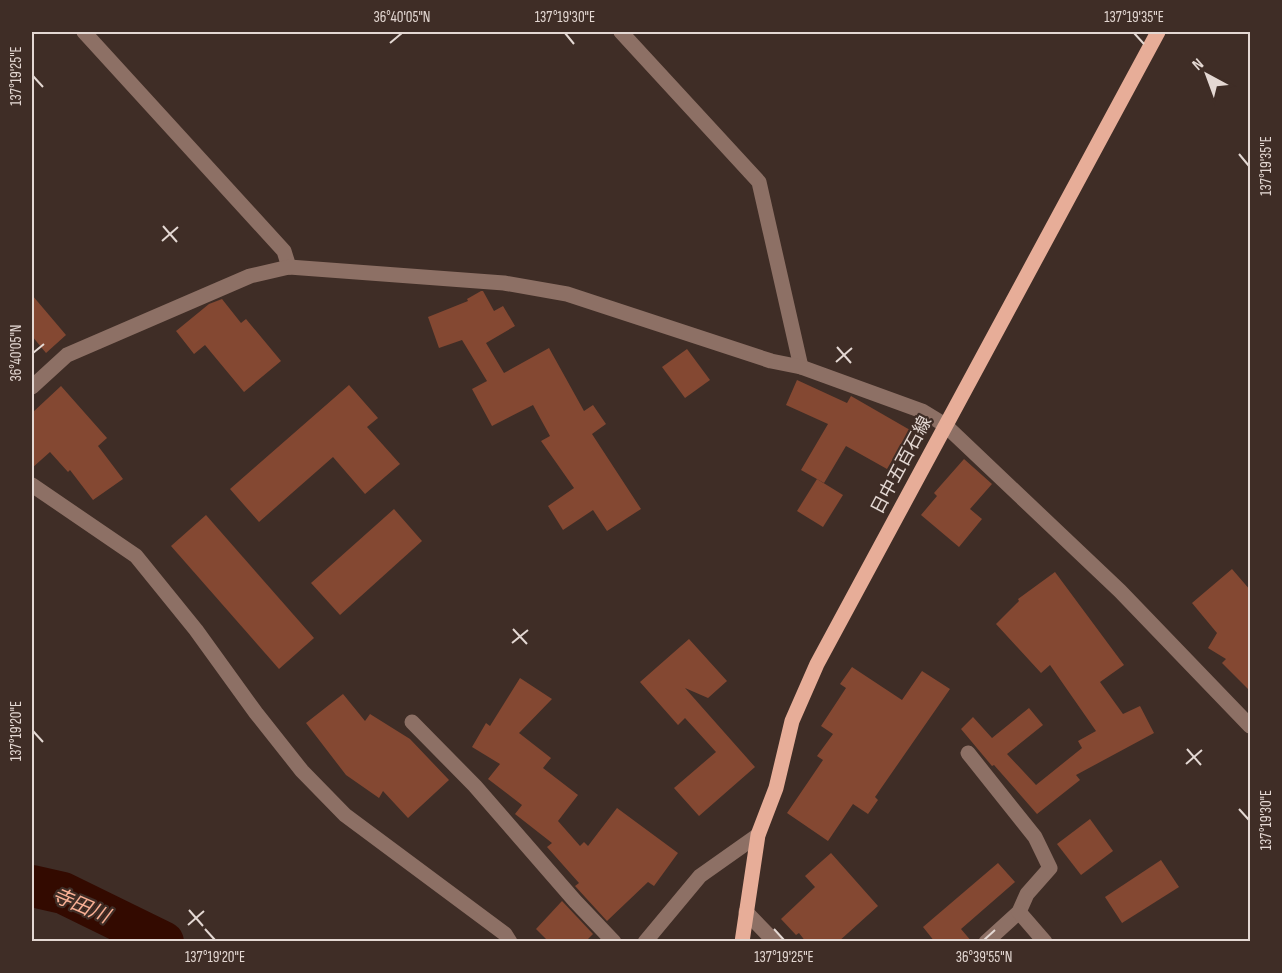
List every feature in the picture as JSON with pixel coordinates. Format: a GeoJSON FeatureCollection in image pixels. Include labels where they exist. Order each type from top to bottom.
{"type":"FeatureCollection","features":[{"type":"Feature","properties":{"kind":"main road","name":"日中五百石線"},"geometry":{"type":"LineString","coordinates":[[742,942],[758,835],[776,788],[792,721],[817,664],[1158,32]]}},
{"type":"Feature","properties":{"kind":"street"},"geometry":{"type":"LineString","coordinates":[[84,32],[284,251],[289,267]]}},
{"type":"Feature","properties":{"kind":"street"},"geometry":{"type":"LineString","coordinates":[[621,32],[759,183],[801,367]]}},
{"type":"Feature","properties":{"kind":"street"},"geometry":{"type":"LineString","coordinates":[[32,387],[67,355],[250,276],[289,267],[504,284],[567,294],[771,361],[801,367],[922,411],[945,425],[1120,591],[1251,726]]}},
{"type":"Feature","properties":{"kind":"street"},"geometry":{"type":"LineString","coordinates":[[32,485],[136,556],[196,630],[256,713],[302,771],[345,815],[505,934],[510,942]]}},
{"type":"Feature","properties":{"kind":"street"},"geometry":{"type":"LineString","coordinates":[[412,722],[475,786],[614,942]]}},
{"type":"Feature","properties":{"kind":"street"},"geometry":{"type":"LineString","coordinates":[[968,753],[1035,837],[1050,868],[1027,894],[1020,912],[986,942]]}},
{"type":"Feature","properties":{"kind":"street"},"geometry":{"type":"LineString","coordinates":[[645,942],[700,876],[758,835]]}},
{"type":"Feature","properties":{"kind":"street"},"geometry":{"type":"LineString","coordinates":[[746,912],[776,942]]}},
{"type":"Feature","properties":{"kind":"street"},"geometry":{"type":"LineString","coordinates":[[1020,912],[1045,942]]}},
{"type":"Feature","properties":{"kind":"building"},"geometry":{"type":"Polygon","coordinates":[[[481,291],[494,311],[503,306],[515,326],[486,343],[504,373],[549,348],[584,411],[593,405],[606,424],[592,434],[641,509],[607,531],[593,510],[563,530],[548,506],[574,488],[541,441],[550,436],[533,405],[492,426],[472,389],[487,381],[462,340],[439,348],[428,317],[468,301],[467,299],[481,291]]]}},
{"type":"Feature","properties":{"kind":"building"},"geometry":{"type":"Polygon","coordinates":[[[32,295],[66,335],[46,353],[32,336],[32,295]]]}},
{"type":"Feature","properties":{"kind":"building"},"geometry":{"type":"Polygon","coordinates":[[[222,299],[241,323],[246,319],[281,361],[244,392],[205,345],[194,354],[176,331],[209,304],[222,299]]]}},
{"type":"Feature","properties":{"kind":"building"},"geometry":{"type":"Polygon","coordinates":[[[687,349],[710,380],[685,398],[662,367],[687,349]]]}},
{"type":"Feature","properties":{"kind":"building"},"geometry":{"type":"Polygon","coordinates":[[[797,380],[847,403],[851,396],[910,430],[887,469],[846,446],[824,483],[801,470],[828,424],[786,405],[797,380]]]}},
{"type":"Feature","properties":{"kind":"building"},"geometry":{"type":"Polygon","coordinates":[[[349,385],[378,418],[367,427],[400,464],[365,494],[333,457],[259,522],[230,489],[349,385]]]}},
{"type":"Feature","properties":{"kind":"building"},"geometry":{"type":"Polygon","coordinates":[[[61,386],[107,438],[98,446],[123,479],[93,500],[70,470],[68,472],[50,452],[32,468],[32,413],[61,386]]]}},
{"type":"Feature","properties":{"kind":"building"},"geometry":{"type":"Polygon","coordinates":[[[964,459],[992,484],[970,509],[982,519],[959,547],[921,515],[937,496],[934,493],[964,459]]]}},
{"type":"Feature","properties":{"kind":"building"},"geometry":{"type":"Polygon","coordinates":[[[817,479],[843,495],[823,527],[797,511],[817,479]]]}},
{"type":"Feature","properties":{"kind":"building"},"geometry":{"type":"Polygon","coordinates":[[[394,509],[422,541],[340,615],[311,583],[394,509]]]}},
{"type":"Feature","properties":{"kind":"building"},"geometry":{"type":"Polygon","coordinates":[[[206,515],[314,638],[279,669],[171,546],[206,515]]]}},
{"type":"Feature","properties":{"kind":"building"},"geometry":{"type":"Polygon","coordinates":[[[1232,569],[1251,591],[1251,692],[1222,663],[1226,659],[1208,648],[1217,633],[1192,603],[1232,569]]]}},
{"type":"Feature","properties":{"kind":"building"},"geometry":{"type":"Polygon","coordinates":[[[1055,572],[1124,665],[1100,682],[1123,714],[1140,706],[1154,733],[1076,775],[1080,780],[1037,814],[961,729],[973,717],[992,738],[1029,708],[1043,725],[1007,754],[1036,785],[1082,748],[1078,741],[1096,731],[1050,665],[1041,673],[996,624],[1019,601],[1018,599],[1055,572]]]}},
{"type":"Feature","properties":{"kind":"building"},"geometry":{"type":"Polygon","coordinates":[[[689,639],[727,681],[708,698],[685,688],[755,767],[699,816],[674,788],[716,752],[685,718],[678,725],[640,682],[689,639]]]}},
{"type":"Feature","properties":{"kind":"building"},"geometry":{"type":"Polygon","coordinates":[[[852,667],[902,700],[922,671],[950,689],[875,797],[878,800],[868,814],[853,804],[828,841],[787,813],[823,760],[817,756],[833,734],[821,726],[846,688],[840,684],[852,667]]]}},
{"type":"Feature","properties":{"kind":"building"},"geometry":{"type":"Polygon","coordinates":[[[520,678],[552,699],[519,733],[551,758],[543,768],[578,795],[558,821],[580,846],[584,842],[588,846],[617,808],[678,853],[654,886],[648,882],[607,921],[575,886],[579,883],[547,847],[552,843],[515,814],[522,805],[488,779],[500,764],[472,747],[486,723],[490,726],[520,678]]]}},
{"type":"Feature","properties":{"kind":"building"},"geometry":{"type":"Polygon","coordinates":[[[343,694],[365,721],[370,714],[410,739],[449,780],[408,818],[383,791],[379,798],[346,775],[306,723],[343,694]]]}},
{"type":"Feature","properties":{"kind":"building"},"geometry":{"type":"Polygon","coordinates":[[[1090,819],[1113,851],[1081,875],[1057,844],[1090,819]]]}},
{"type":"Feature","properties":{"kind":"building"},"geometry":{"type":"Polygon","coordinates":[[[831,853],[878,906],[838,942],[806,942],[799,933],[796,935],[781,919],[815,887],[805,876],[831,853]]]}},
{"type":"Feature","properties":{"kind":"building"},"geometry":{"type":"Polygon","coordinates":[[[1161,860],[1179,887],[1122,923],[1105,897],[1161,860]]]}},
{"type":"Feature","properties":{"kind":"building"},"geometry":{"type":"Polygon","coordinates":[[[998,863],[1015,882],[961,929],[972,942],[935,942],[923,927],[998,863]]]}},
{"type":"Feature","properties":{"kind":"building"},"geometry":{"type":"Polygon","coordinates":[[[562,901],[593,934],[585,942],[549,942],[536,929],[562,901]]]}},
{"type":"Feature","properties":{"kind":"waterway","name":"寺田川"},"geometry":{"type":"LineString","coordinates":[[32,886],[63,893],[163,942]]}}]}
